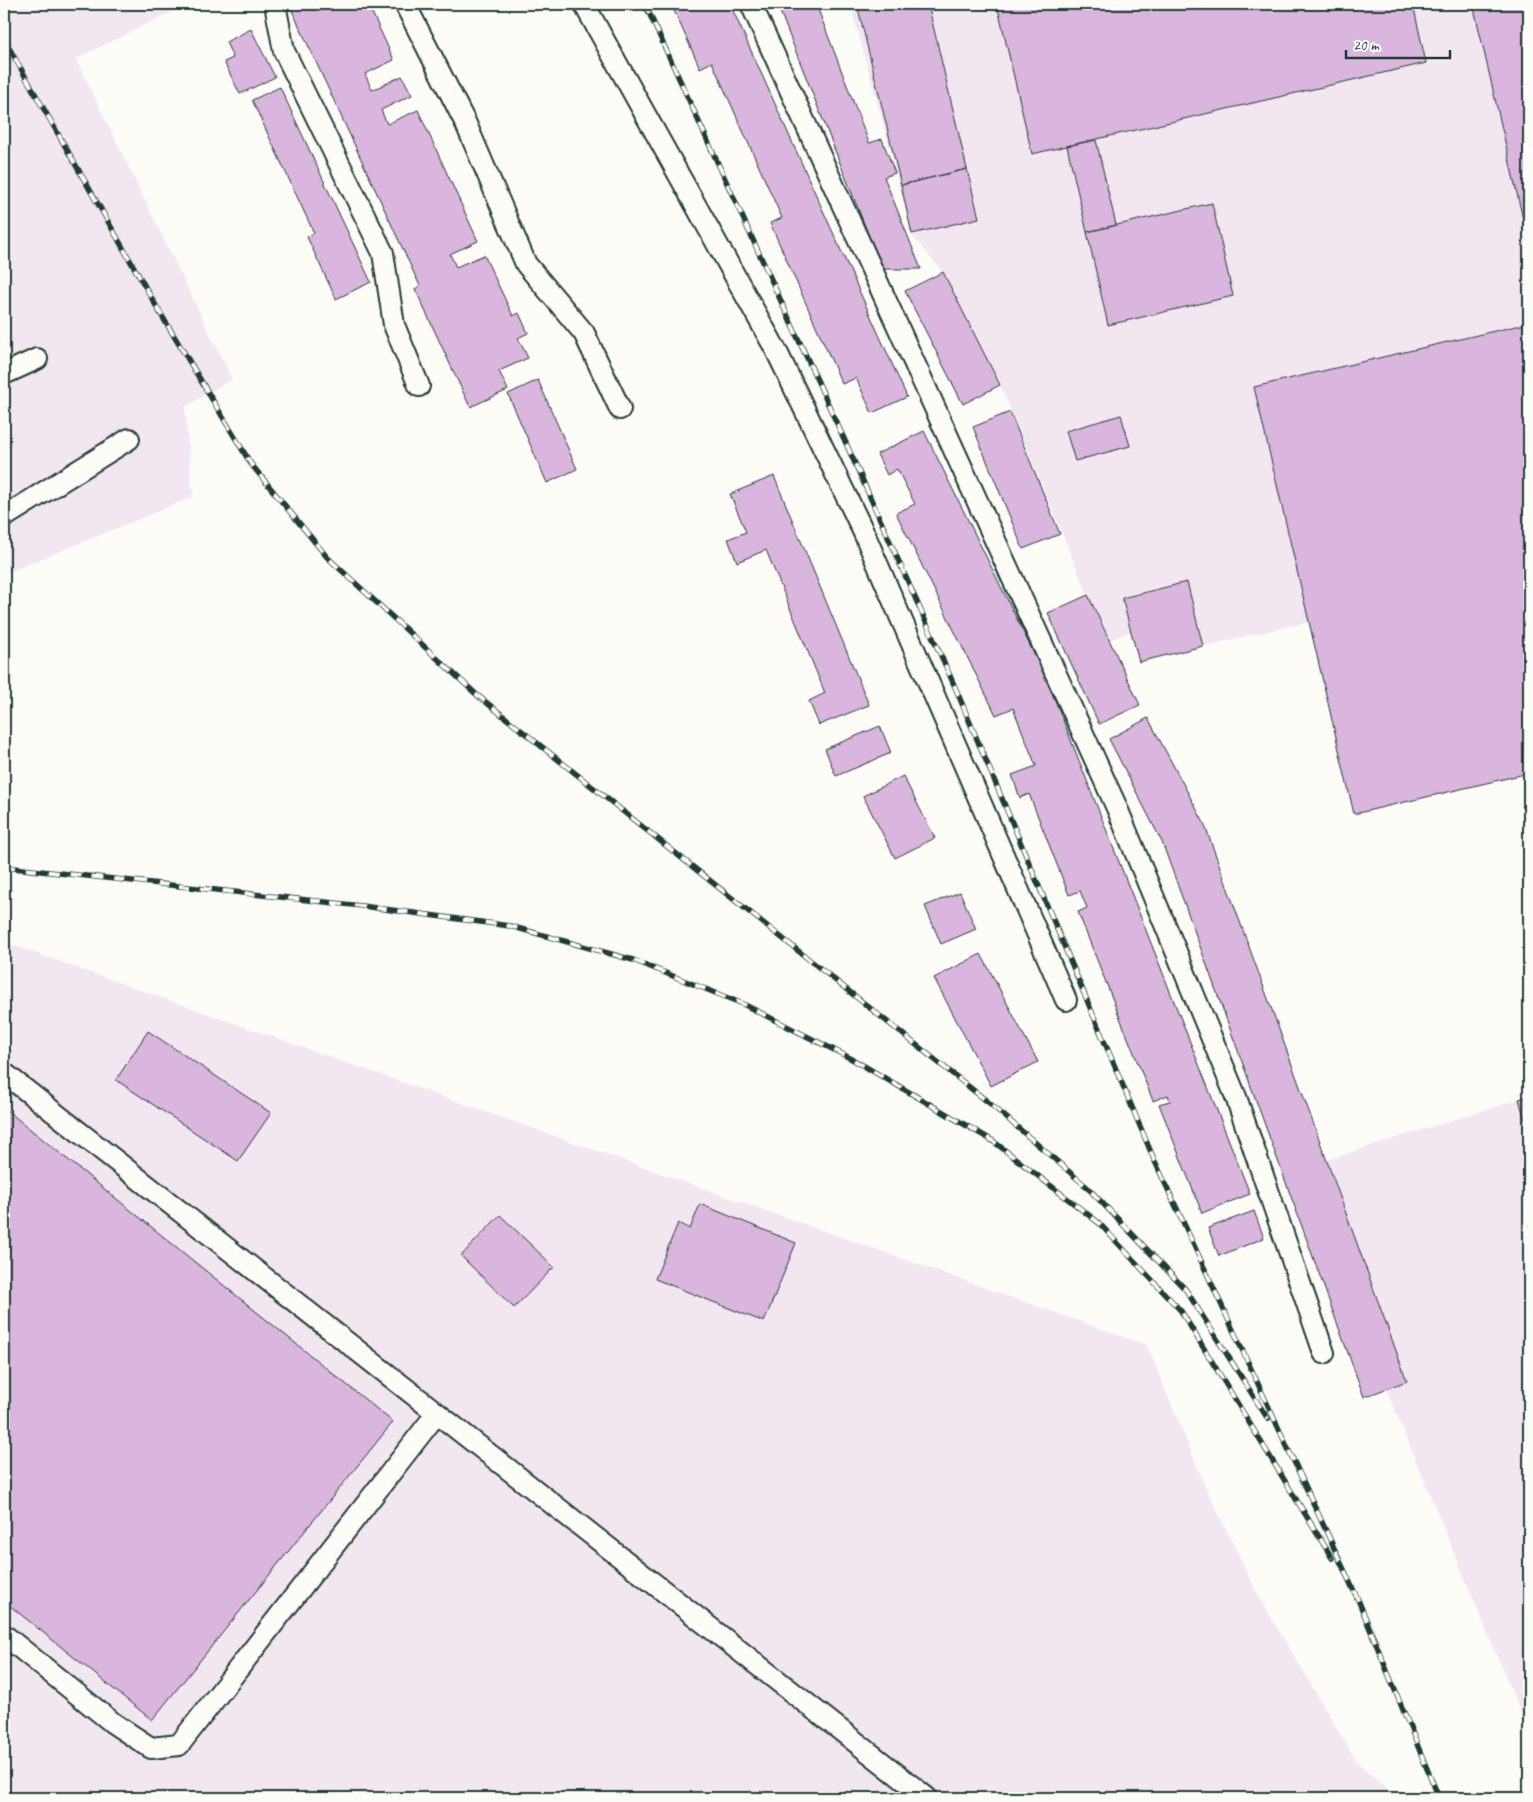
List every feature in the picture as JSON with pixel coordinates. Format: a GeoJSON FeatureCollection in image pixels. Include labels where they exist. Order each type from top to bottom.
{"type":"FeatureCollection","features":[{"type":"Feature","properties":{"kind":"lane"},"geometry":{"type":"LineString","coordinates":[[275,4],[284,51],[383,253],[394,325],[419,386]]}},
{"type":"Feature","properties":{"kind":"lane"},"geometry":{"type":"LineString","coordinates":[[405,4],[466,124],[526,264],[584,333],[620,409]]}},
{"type":"Feature","properties":{"kind":"lane"},"geometry":{"type":"LineString","coordinates":[[584,4],[780,359],[864,533],[1066,1000]]}},
{"type":"Feature","properties":{"kind":"lane"},"geometry":{"type":"LineString","coordinates":[[751,4],[1117,808],[1236,1097],[1324,1353]]}},
{"type":"Feature","properties":{"kind":"lane"},"geometry":{"type":"LineString","coordinates":[[4,374],[37,359]]}},
{"type":"Feature","properties":{"kind":"lane"},"geometry":{"type":"LineString","coordinates":[[4,517],[130,439]]}},
{"type":"Feature","properties":{"kind":"lane"},"geometry":{"type":"LineString","coordinates":[[4,1073],[927,1798]]}},
{"type":"Feature","properties":{"kind":"lane"},"geometry":{"type":"LineString","coordinates":[[4,1635],[113,1723],[151,1748],[179,1745],[437,1413]]}},
{"type":"Feature","properties":{"kind":"shaded area"},"geometry":{"type":"Polygon","coordinates":[[[4,4],[187,4],[76,59],[232,379],[185,407],[193,497],[4,574],[4,4]]]}},
{"type":"Feature","properties":{"kind":"shaded area"},"geometry":{"type":"Polygon","coordinates":[[[850,4],[1529,4],[1529,773],[1354,814],[1309,622],[1139,662],[1131,631],[1110,640],[1088,595],[1000,385],[943,272],[912,236],[850,4]]]}},
{"type":"Feature","properties":{"kind":"shaded area"},"geometry":{"type":"Polygon","coordinates":[[[4,942],[1147,1345],[1205,1486],[1259,1597],[1357,1762],[1398,1798],[4,1798],[4,942]]]}},
{"type":"Feature","properties":{"kind":"shaded area"},"geometry":{"type":"Polygon","coordinates":[[[1529,1096],[1529,1733],[1386,1389],[1407,1381],[1327,1160],[1529,1096]]]}},
{"type":"Feature","properties":{"kind":"building"},"geometry":{"type":"Polygon","coordinates":[[[289,4],[368,4],[394,60],[365,74],[372,90],[402,76],[412,95],[381,110],[387,124],[418,110],[478,241],[450,254],[456,267],[484,255],[513,316],[519,313],[528,333],[518,338],[528,358],[499,371],[508,390],[470,407],[415,289],[420,286],[289,4]]]}},
{"type":"Feature","properties":{"kind":"building"},"geometry":{"type":"Polygon","coordinates":[[[671,4],[730,4],[907,397],[872,413],[856,378],[842,384],[770,223],[782,218],[712,62],[700,68],[671,4]]]}},
{"type":"Feature","properties":{"kind":"building"},"geometry":{"type":"Polygon","coordinates":[[[777,4],[816,4],[869,143],[882,139],[895,173],[884,177],[921,269],[882,269],[777,4]]]}},
{"type":"Feature","properties":{"kind":"building"},"geometry":{"type":"Polygon","coordinates":[[[857,4],[928,4],[967,169],[901,185],[857,4]]]}},
{"type":"Feature","properties":{"kind":"building"},"geometry":{"type":"Polygon","coordinates":[[[997,4],[1413,4],[1426,63],[1032,154],[997,4]]]}},
{"type":"Feature","properties":{"kind":"building"},"geometry":{"type":"Polygon","coordinates":[[[1473,4],[1529,4],[1529,245],[1473,4]]]}},
{"type":"Feature","properties":{"kind":"building"},"geometry":{"type":"Polygon","coordinates":[[[251,29],[275,77],[240,94],[224,62],[233,58],[226,42],[251,29]]]}},
{"type":"Feature","properties":{"kind":"building"},"geometry":{"type":"Polygon","coordinates":[[[280,87],[371,282],[336,299],[307,237],[314,233],[252,100],[280,87]]]}},
{"type":"Feature","properties":{"kind":"building"},"geometry":{"type":"Polygon","coordinates":[[[1096,140],[1116,225],[1087,232],[1067,146],[1096,140]]]}},
{"type":"Feature","properties":{"kind":"building"},"geometry":{"type":"Polygon","coordinates":[[[967,169],[979,218],[912,234],[901,185],[967,169]]]}},
{"type":"Feature","properties":{"kind":"building"},"geometry":{"type":"Polygon","coordinates":[[[1212,203],[1233,296],[1108,325],[1087,232],[1212,203]]]}},
{"type":"Feature","properties":{"kind":"building"},"geometry":{"type":"Polygon","coordinates":[[[943,272],[1000,385],[963,404],[905,291],[943,272]]]}},
{"type":"Feature","properties":{"kind":"building"},"geometry":{"type":"Polygon","coordinates":[[[1529,323],[1529,773],[1354,814],[1254,387],[1529,323]]]}},
{"type":"Feature","properties":{"kind":"building"},"geometry":{"type":"Polygon","coordinates":[[[538,380],[577,469],[547,483],[508,394],[538,380]]]}},
{"type":"Feature","properties":{"kind":"building"},"geometry":{"type":"Polygon","coordinates":[[[1010,412],[1060,534],[1023,549],[973,427],[1010,412]]]}},
{"type":"Feature","properties":{"kind":"building"},"geometry":{"type":"Polygon","coordinates":[[[1121,415],[1130,446],[1075,461],[1066,431],[1121,415]]]}},
{"type":"Feature","properties":{"kind":"building"},"geometry":{"type":"Polygon","coordinates":[[[924,431],[1048,682],[1250,1194],[1202,1213],[1159,1104],[1170,1101],[1168,1095],[1153,1101],[1078,912],[1087,908],[1080,891],[1069,895],[1029,794],[1020,798],[1012,775],[1036,766],[1013,708],[996,715],[896,513],[915,504],[897,469],[887,475],[877,454],[924,431]]]}},
{"type":"Feature","properties":{"kind":"building"},"geometry":{"type":"Polygon","coordinates":[[[774,476],[869,705],[819,725],[809,701],[825,693],[766,550],[737,562],[728,539],[746,532],[730,494],[774,476]]]}},
{"type":"Feature","properties":{"kind":"building"},"geometry":{"type":"Polygon","coordinates":[[[1187,582],[1203,646],[1139,662],[1122,598],[1187,582]]]}},
{"type":"Feature","properties":{"kind":"building"},"geometry":{"type":"Polygon","coordinates":[[[1088,595],[1140,705],[1099,724],[1048,613],[1088,595]]]}},
{"type":"Feature","properties":{"kind":"building"},"geometry":{"type":"Polygon","coordinates":[[[1148,718],[1204,823],[1407,1381],[1364,1397],[1162,842],[1109,739],[1148,718]]]}},
{"type":"Feature","properties":{"kind":"building"},"geometry":{"type":"Polygon","coordinates":[[[880,726],[891,753],[836,776],[825,749],[880,726]]]}},
{"type":"Feature","properties":{"kind":"building"},"geometry":{"type":"Polygon","coordinates":[[[903,776],[935,838],[895,858],[863,796],[903,776]]]}},
{"type":"Feature","properties":{"kind":"building"},"geometry":{"type":"Polygon","coordinates":[[[960,892],[976,929],[941,944],[925,906],[960,892]]]}},
{"type":"Feature","properties":{"kind":"building"},"geometry":{"type":"Polygon","coordinates":[[[981,954],[1038,1062],[991,1086],[934,978],[981,954]]]}},
{"type":"Feature","properties":{"kind":"building"},"geometry":{"type":"Polygon","coordinates":[[[148,1031],[271,1113],[238,1161],[116,1080],[148,1031]]]}},
{"type":"Feature","properties":{"kind":"building"},"geometry":{"type":"Polygon","coordinates":[[[1529,1096],[1529,1134],[1519,1099],[1529,1096]]]}},
{"type":"Feature","properties":{"kind":"building"},"geometry":{"type":"Polygon","coordinates":[[[4,1108],[393,1422],[152,1720],[4,1601],[4,1108]]]}},
{"type":"Feature","properties":{"kind":"building"},"geometry":{"type":"Polygon","coordinates":[[[700,1204],[796,1243],[764,1322],[655,1279],[678,1223],[690,1229],[700,1204]]]}},
{"type":"Feature","properties":{"kind":"building"},"geometry":{"type":"Polygon","coordinates":[[[1254,1211],[1264,1238],[1219,1256],[1208,1228],[1254,1211]]]}},
{"type":"Feature","properties":{"kind":"building"},"geometry":{"type":"Polygon","coordinates":[[[500,1215],[554,1267],[514,1308],[461,1256],[500,1215]]]}},
{"type":"Feature","properties":{"kind":"railway"},"geometry":{"type":"LineString","coordinates":[[645,4],[845,441],[955,687],[1153,1157],[1359,1602],[1439,1798]]}},
{"type":"Feature","properties":{"kind":"railway"},"geometry":{"type":"LineString","coordinates":[[4,39],[159,311],[251,464],[327,557],[477,695],[988,1102],[1087,1187],[1186,1290],[1268,1419]]}},
{"type":"Feature","properties":{"kind":"railway"},"geometry":{"type":"LineString","coordinates":[[4,867],[362,906],[510,926],[633,960],[743,1004],[852,1059],[993,1141],[1099,1223],[1181,1311],[1332,1558]]}}]}
